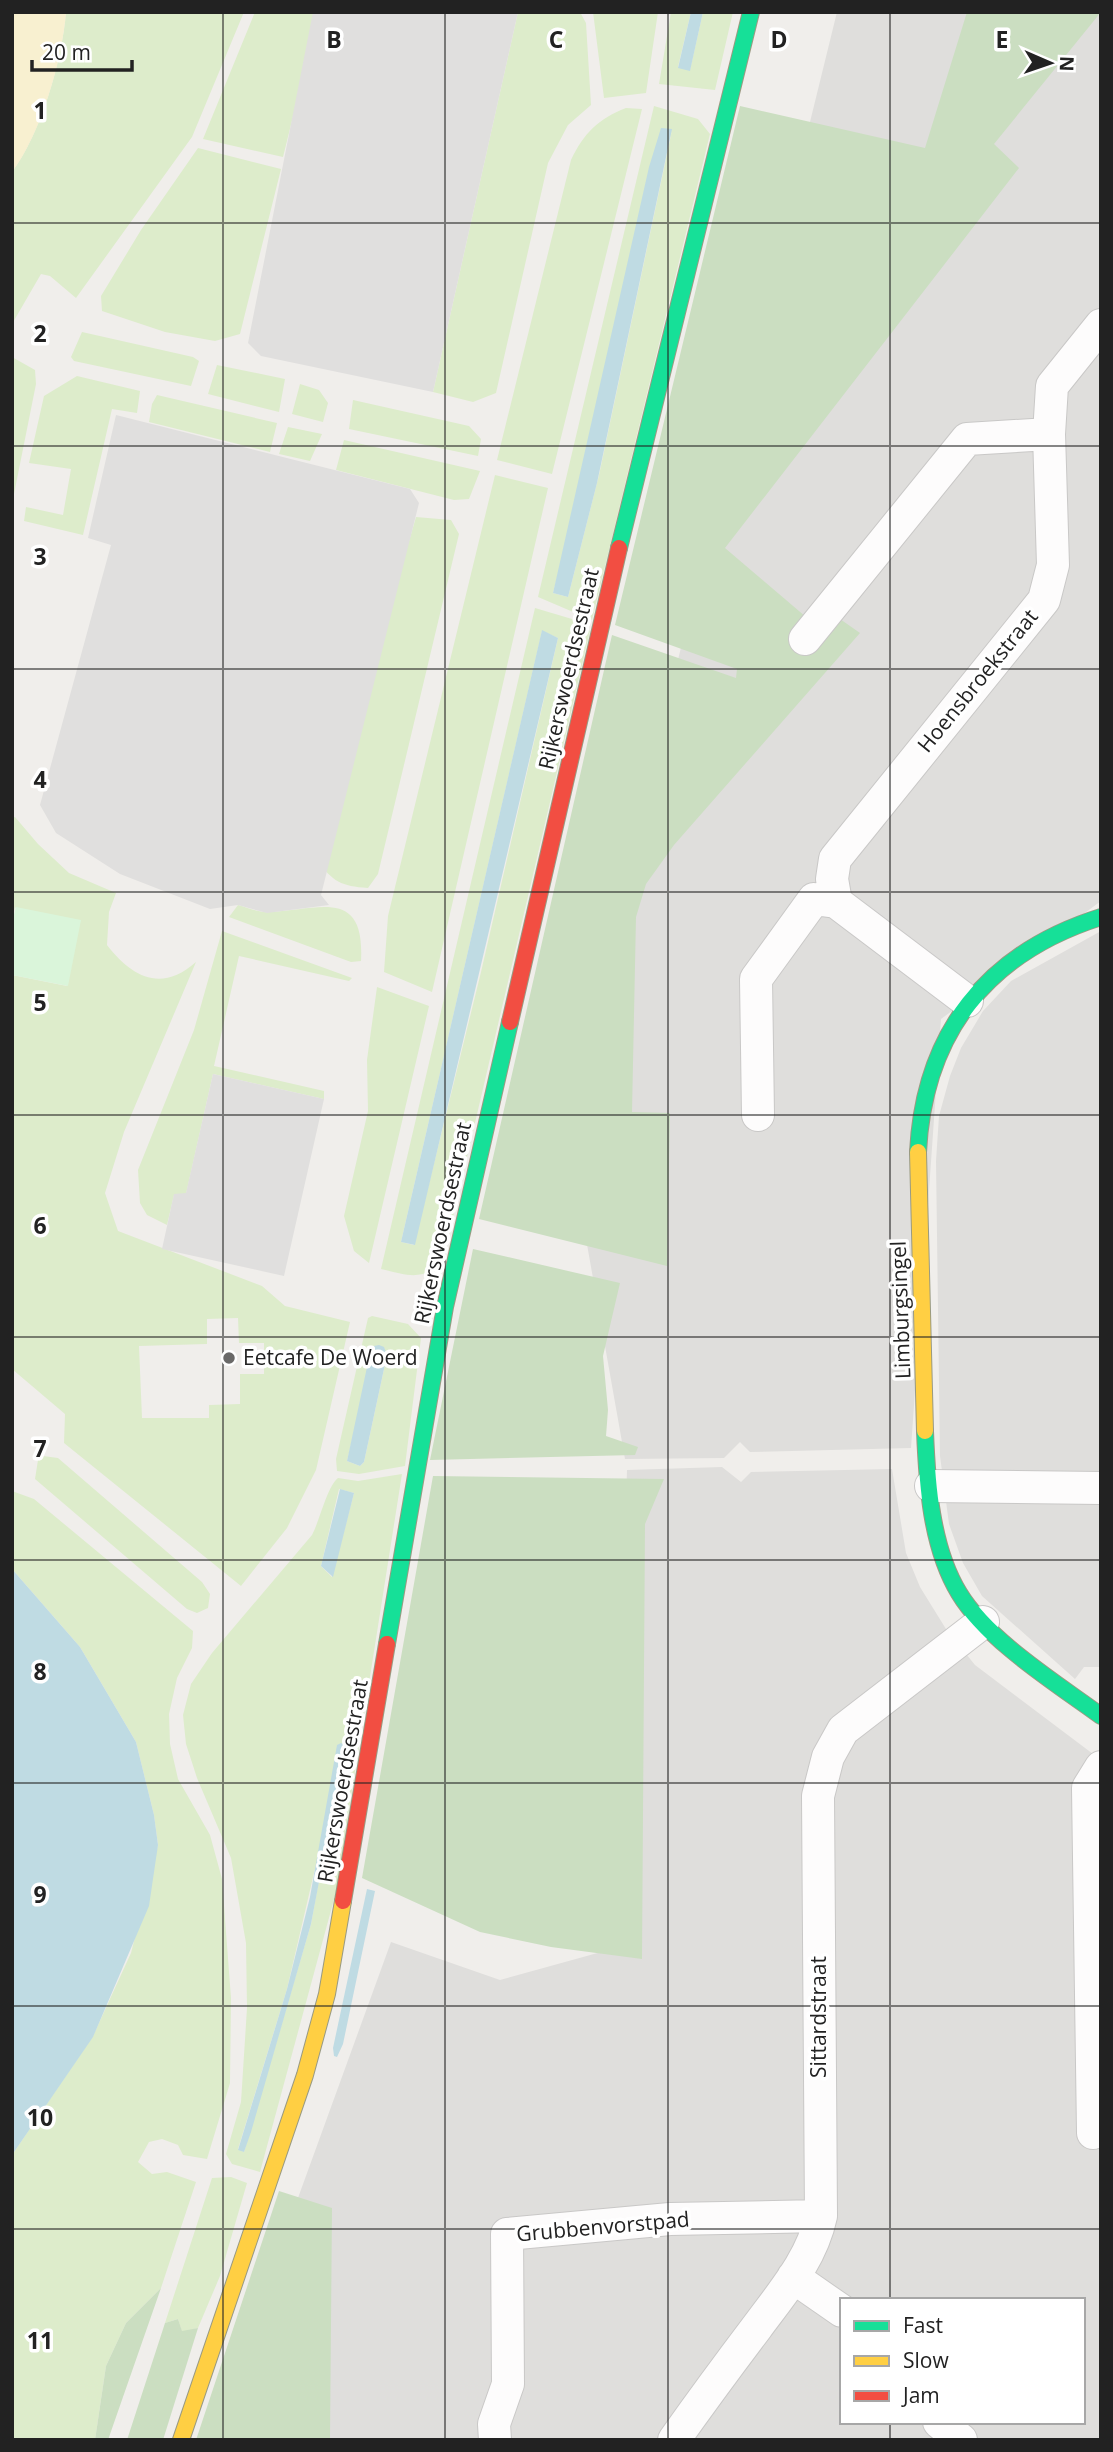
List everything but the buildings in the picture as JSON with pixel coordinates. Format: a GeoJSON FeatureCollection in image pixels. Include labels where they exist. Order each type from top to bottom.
{"type":"FeatureCollection","features":[{"type":"Feature","properties":{"kind":"street","name":"Rijkerswoerdsestraat"},"geometry":{"type":"LineString","coordinates":[[181,2440],[305,2075],[327,1994],[445,1307],[600,625],[751,12]]}},
{"type":"Feature","properties":{"kind":"street","name":"Hoensbroekstraat"},"geometry":{"type":"LineString","coordinates":[[836,902],[832,878],[835,859],[1044,600],[1053,565],[1049,434],[1052,386],[1101,325]]}},
{"type":"Feature","properties":{"kind":"street"},"geometry":{"type":"LineString","coordinates":[[804,639],[967,439],[1049,434]]}},
{"type":"Feature","properties":{"kind":"street"},"geometry":{"type":"LineString","coordinates":[[758,1115],[756,979],[814,899],[836,902],[967,1001]]}},
{"type":"Feature","properties":{"kind":"street","name":"Limburgsingel"},"geometry":{"type":"LineString","coordinates":[[1101,917],[1084,921],[1034,946],[967,1001],[930,1074],[919,1138],[919,1231],[930,1486],[943,1552],[958,1593],[983,1622],[1101,1716]]}},
{"type":"Feature","properties":{"kind":"street"},"geometry":{"type":"LineString","coordinates":[[930,1486],[1101,1488]]}},
{"type":"Feature","properties":{"kind":"street","name":"Sittardstraat"},"geometry":{"type":"LineString","coordinates":[[674,2440],[793,2277],[813,2245],[821,2216],[818,1796],[828,1757],[843,1730],[983,1622]]}},
{"type":"Feature","properties":{"kind":"street"},"geometry":{"type":"LineString","coordinates":[[1093,2133],[1088,1788],[1101,1767]]}},
{"type":"Feature","properties":{"kind":"street","name":"Grubbenvorstpad"},"geometry":{"type":"LineString","coordinates":[[495,2440],[494,2424],[508,2384],[507,2234],[670,2218],[821,2216]]}},
{"type":"Feature","properties":{"kind":"street"},"geometry":{"type":"LineString","coordinates":[[793,2277],[840,2310]]}},
{"type":"Feature","properties":{"kind":"street"},"geometry":{"type":"LineString","coordinates":[[941,2424],[961,2440]]}},
{"type":"Feature","properties":{"kind":"shaded area"},"geometry":{"type":"Polygon","coordinates":[[[313,12],[518,12],[433,392],[261,356],[248,343],[313,12]]]}},
{"type":"Feature","properties":{"kind":"shaded area"},"geometry":{"type":"Polygon","coordinates":[[[837,12],[1101,12],[1101,901],[941,1019],[911,1448],[750,1452],[740,1442],[724,1458],[625,1459],[565,1120],[837,12]]]}},
{"type":"Feature","properties":{"kind":"shaded area"},"geometry":{"type":"Polygon","coordinates":[[[116,415],[410,489],[419,503],[321,895],[329,905],[267,913],[238,905],[210,909],[120,874],[56,833],[40,805],[111,545],[88,538],[116,415]]]}},
{"type":"Feature","properties":{"kind":"shaded area"},"geometry":{"type":"Polygon","coordinates":[[[1101,931],[1101,1667],[1084,1667],[1075,1679],[982,1596],[963,1563],[949,1524],[940,1456],[936,1161],[939,1116],[950,1076],[961,1048],[983,1011],[1011,981],[1101,931]]]}},
{"type":"Feature","properties":{"kind":"shaded area"},"geometry":{"type":"Polygon","coordinates":[[[213,1074],[324,1099],[284,1276],[162,1249],[174,1194],[186,1193],[213,1074]]]}},
{"type":"Feature","properties":{"kind":"shaded area"},"geometry":{"type":"Polygon","coordinates":[[[722,1467],[741,1482],[751,1472],[892,1469],[906,1553],[920,1587],[946,1629],[975,1665],[1101,1760],[1101,2440],[210,2440],[391,1942],[500,1980],[612,1949],[627,1470],[722,1467]]]}},
{"type":"Feature","properties":{"kind":"green space"},"geometry":{"type":"Polygon","coordinates":[[[66,12],[244,12],[192,137],[76,298],[50,276],[41,274],[12,324],[12,172],[41,117],[55,74],[66,12]]]}},
{"type":"Feature","properties":{"kind":"green space"},"geometry":{"type":"Polygon","coordinates":[[[255,12],[319,12],[283,157],[203,139],[255,12]]]}},
{"type":"Feature","properties":{"kind":"green space"},"geometry":{"type":"Polygon","coordinates":[[[518,12],[580,12],[586,23],[591,105],[568,125],[548,163],[496,393],[473,402],[433,392],[518,12]]]}},
{"type":"Feature","properties":{"kind":"green space"},"geometry":{"type":"Polygon","coordinates":[[[593,12],[658,12],[646,93],[604,98],[593,12]]]}},
{"type":"Feature","properties":{"kind":"green space"},"geometry":{"type":"Polygon","coordinates":[[[671,12],[691,12],[678,67],[690,70],[703,12],[733,12],[715,90],[659,84],[671,12]]]}},
{"type":"Feature","properties":{"kind":"green space"},"geometry":{"type":"Polygon","coordinates":[[[967,12],[1101,12],[994,144],[1019,168],[725,548],[806,617],[840,619],[860,633],[674,845],[646,884],[636,917],[632,1112],[670,1113],[667,1266],[479,1219],[612,635],[736,678],[737,669],[615,625],[740,106],[925,148],[967,12]]]}},
{"type":"Feature","properties":{"kind":"green space"},"geometry":{"type":"Polygon","coordinates":[[[654,106],[698,119],[710,134],[592,620],[538,597],[654,106]],[[672,130],[553,593],[568,597],[599,475],[672,130]]]}},
{"type":"Feature","properties":{"kind":"green space"},"geometry":{"type":"Polygon","coordinates":[[[626,108],[642,109],[552,474],[497,460],[571,160],[593,128],[607,117],[626,108]]]}},
{"type":"Feature","properties":{"kind":"green space"},"geometry":{"type":"Polygon","coordinates":[[[198,148],[281,169],[240,334],[215,341],[165,332],[102,311],[101,296],[141,230],[198,148]]]}},
{"type":"Feature","properties":{"kind":"green space"},"geometry":{"type":"Polygon","coordinates":[[[82,332],[193,357],[199,361],[191,386],[74,361],[71,357],[82,332]]]}},
{"type":"Feature","properties":{"kind":"green space"},"geometry":{"type":"Polygon","coordinates":[[[12,357],[35,370],[36,384],[12,504],[12,357]]]}},
{"type":"Feature","properties":{"kind":"green space"},"geometry":{"type":"Polygon","coordinates":[[[217,365],[285,379],[279,412],[208,394],[217,365]]]}},
{"type":"Feature","properties":{"kind":"green space"},"geometry":{"type":"Polygon","coordinates":[[[77,376],[140,391],[137,413],[112,409],[83,535],[24,521],[26,507],[63,515],[71,469],[29,463],[44,396],[77,376]]]}},
{"type":"Feature","properties":{"kind":"green space"},"geometry":{"type":"Polygon","coordinates":[[[300,384],[319,390],[328,403],[323,422],[292,414],[300,384]]]}},
{"type":"Feature","properties":{"kind":"green space"},"geometry":{"type":"Polygon","coordinates":[[[157,395],[277,423],[270,452],[149,422],[152,404],[157,395]]]}},
{"type":"Feature","properties":{"kind":"green space"},"geometry":{"type":"Polygon","coordinates":[[[353,400],[469,426],[481,439],[478,456],[349,429],[353,400]]]}},
{"type":"Feature","properties":{"kind":"green space"},"geometry":{"type":"Polygon","coordinates":[[[288,427],[322,434],[310,461],[279,454],[288,427]]]}},
{"type":"Feature","properties":{"kind":"green space"},"geometry":{"type":"Polygon","coordinates":[[[344,440],[480,471],[469,499],[454,500],[336,470],[344,440]]]}},
{"type":"Feature","properties":{"kind":"green space"},"geometry":{"type":"Polygon","coordinates":[[[495,475],[548,488],[432,992],[384,972],[388,916],[495,475]]]}},
{"type":"Feature","properties":{"kind":"green space"},"geometry":{"type":"Polygon","coordinates":[[[416,517],[451,520],[459,534],[378,874],[368,888],[351,886],[338,882],[317,860],[416,517]]]}},
{"type":"Feature","properties":{"kind":"green space"},"geometry":{"type":"Polygon","coordinates":[[[535,608],[572,619],[590,631],[442,1264],[419,1275],[381,1269],[535,608]],[[542,631],[401,1242],[414,1245],[481,972],[558,638],[542,631]]]}},
{"type":"Feature","properties":{"kind":"green space"},"geometry":{"type":"Polygon","coordinates":[[[15,817],[38,844],[69,873],[116,893],[109,912],[107,945],[127,966],[137,973],[159,979],[171,977],[196,962],[124,1132],[105,1193],[118,1231],[262,1286],[285,1306],[350,1322],[316,1470],[287,1528],[241,1586],[64,1443],[65,1414],[12,1369],[12,975],[67,986],[15,907],[12,922],[12,818],[15,817]],[[238,1318],[207,1319],[207,1344],[139,1346],[142,1418],[209,1418],[209,1405],[240,1404],[240,1374],[264,1374],[264,1343],[239,1343],[238,1318]]]}},
{"type":"Feature","properties":{"kind":"green space"},"geometry":{"type":"Polygon","coordinates":[[[238,905],[266,912],[321,907],[347,912],[355,922],[360,938],[361,961],[351,962],[229,917],[238,905]]]}},
{"type":"Feature","properties":{"kind":"green space"},"geometry":{"type":"Polygon","coordinates":[[[16,907],[81,920],[68,986],[12,975],[12,922],[16,907]]]}},
{"type":"Feature","properties":{"kind":"green space"},"geometry":{"type":"Polygon","coordinates":[[[222,931],[352,978],[349,981],[239,956],[214,1066],[324,1091],[324,1099],[213,1074],[186,1194],[174,1195],[167,1225],[147,1215],[140,1203],[138,1170],[194,1030],[222,931]]]}},
{"type":"Feature","properties":{"kind":"green space"},"geometry":{"type":"Polygon","coordinates":[[[377,987],[429,1006],[369,1263],[354,1251],[344,1216],[368,1111],[367,1060],[377,987]]]}},
{"type":"Feature","properties":{"kind":"green space"},"geometry":{"type":"Polygon","coordinates":[[[473,1249],[620,1283],[603,1356],[608,1410],[606,1436],[638,1447],[635,1455],[430,1460],[473,1249]]]}},
{"type":"Feature","properties":{"kind":"green space"},"geometry":{"type":"Polygon","coordinates":[[[372,1316],[408,1324],[421,1338],[405,1466],[359,1474],[337,1471],[336,1459],[368,1318],[372,1316]],[[374,1346],[347,1461],[360,1466],[364,1462],[387,1355],[374,1346]]]}},
{"type":"Feature","properties":{"kind":"green space"},"geometry":{"type":"Polygon","coordinates":[[[43,1456],[58,1458],[202,1582],[210,1594],[208,1608],[197,1613],[187,1609],[35,1479],[38,1460],[43,1456]]]}},
{"type":"Feature","properties":{"kind":"green space"},"geometry":{"type":"Polygon","coordinates":[[[402,1474],[336,1892],[260,2172],[232,2164],[226,2154],[241,2102],[247,2008],[246,1943],[231,1858],[197,1778],[186,1744],[183,1715],[191,1684],[212,1653],[312,1535],[334,1482],[338,1478],[358,1481],[402,1474]],[[339,1489],[321,1566],[332,1577],[354,1493],[339,1489]],[[344,1744],[287,1989],[238,2149],[244,2152],[311,1924],[344,1744]]]}},
{"type":"Feature","properties":{"kind":"green space"},"geometry":{"type":"Polygon","coordinates":[[[433,1476],[664,1479],[645,1524],[642,1959],[551,1947],[480,1932],[362,1878],[433,1476]]]}},
{"type":"Feature","properties":{"kind":"green space"},"geometry":{"type":"Polygon","coordinates":[[[12,1491],[34,1499],[193,1631],[192,1648],[177,1678],[169,1714],[170,1744],[178,1779],[210,1835],[222,1879],[231,1998],[230,2083],[207,2159],[183,2155],[178,2145],[162,2139],[149,2142],[138,2162],[152,2174],[167,2172],[196,2182],[161,2288],[126,2323],[106,2366],[95,2440],[12,2440],[12,2155],[93,2036],[131,1953],[158,1845],[154,1815],[136,1742],[80,1647],[12,1569],[12,1491]]]}},
{"type":"Feature","properties":{"kind":"green space"},"geometry":{"type":"Polygon","coordinates":[[[231,2177],[247,2183],[220,2276],[198,2328],[182,2332],[178,2319],[165,2323],[212,2178],[231,2177]]]}},
{"type":"Feature","properties":{"kind":"green space"},"geometry":{"type":"Polygon","coordinates":[[[279,2191],[332,2208],[330,2440],[196,2440],[279,2191]]]}},
{"type":"Feature","properties":{"kind":"green space"},"geometry":{"type":"Polygon","coordinates":[[[161,2288],[108,2440],[95,2440],[106,2366],[126,2323],[161,2288]]]}},
{"type":"Feature","properties":{"kind":"green space"},"geometry":{"type":"Polygon","coordinates":[[[178,2319],[182,2331],[198,2328],[163,2440],[127,2440],[165,2323],[178,2319]]]}},
{"type":"Feature","properties":{"kind":"sand"},"geometry":{"type":"Polygon","coordinates":[[[12,12],[66,12],[55,74],[41,117],[12,172],[12,12]]]}},
{"type":"Feature","properties":{"kind":"water"},"geometry":{"type":"Polygon","coordinates":[[[691,12],[703,12],[690,71],[678,68],[691,12]]]}},
{"type":"Feature","properties":{"kind":"water"},"geometry":{"type":"Polygon","coordinates":[[[661,128],[672,129],[597,483],[568,597],[553,593],[649,167],[661,128]]]}},
{"type":"Feature","properties":{"kind":"water"},"geometry":{"type":"Polygon","coordinates":[[[542,630],[558,638],[415,1245],[401,1242],[542,630]]]}},
{"type":"Feature","properties":{"kind":"water"},"geometry":{"type":"Polygon","coordinates":[[[374,1346],[384,1347],[387,1355],[364,1462],[360,1466],[347,1461],[370,1353],[374,1346]]]}},
{"type":"Feature","properties":{"kind":"water"},"geometry":{"type":"Polygon","coordinates":[[[340,1489],[354,1493],[333,1577],[321,1566],[340,1489]]]}},
{"type":"Feature","properties":{"kind":"water"},"geometry":{"type":"Polygon","coordinates":[[[12,1569],[80,1647],[136,1742],[154,1815],[158,1845],[149,1906],[93,2037],[12,2155],[12,1569]]]}},
{"type":"Feature","properties":{"kind":"water"},"geometry":{"type":"Polygon","coordinates":[[[337,1745],[345,1745],[311,1924],[244,2152],[238,2150],[287,1989],[310,1897],[337,1745]]]}},
{"type":"Feature","properties":{"kind":"water"},"geometry":{"type":"Polygon","coordinates":[[[367,1889],[375,1891],[343,2044],[337,2057],[334,2056],[333,2048],[367,1889]]]}},
{"type":"Feature","properties":{"kind":"traffic: fast"},"geometry":{"type":"LineString","coordinates":[[619,548],[751,12]]}},
{"type":"Feature","properties":{"kind":"traffic: fast"},"geometry":{"type":"LineString","coordinates":[[918,1152],[923,1109],[933,1070],[948,1035],[969,1003],[995,976],[1025,952],[1061,933],[1101,917]]}},
{"type":"Feature","properties":{"kind":"traffic: fast"},"geometry":{"type":"LineString","coordinates":[[387,1644],[445,1307],[510,1022]]}},
{"type":"Feature","properties":{"kind":"traffic: fast"},"geometry":{"type":"LineString","coordinates":[[925,1431],[929,1493],[936,1535],[942,1556],[959,1593],[987,1628],[1005,1644],[1101,1716]]}},
{"type":"Feature","properties":{"kind":"traffic: slow"},"geometry":{"type":"LineString","coordinates":[[918,1152],[925,1431]]}},
{"type":"Feature","properties":{"kind":"traffic: slow"},"geometry":{"type":"LineString","coordinates":[[181,2440],[305,2075],[327,1994],[343,1901]]}},
{"type":"Feature","properties":{"kind":"traffic: jam"},"geometry":{"type":"LineString","coordinates":[[510,1022],[619,548]]}},
{"type":"Feature","properties":{"kind":"traffic: jam"},"geometry":{"type":"LineString","coordinates":[[343,1901],[387,1644]]}},
{"type":"Feature","properties":{"kind":"place","name":"Eetcafe De Woerd"},"geometry":{"type":"Point","coordinates":[229,1358]}}]}
